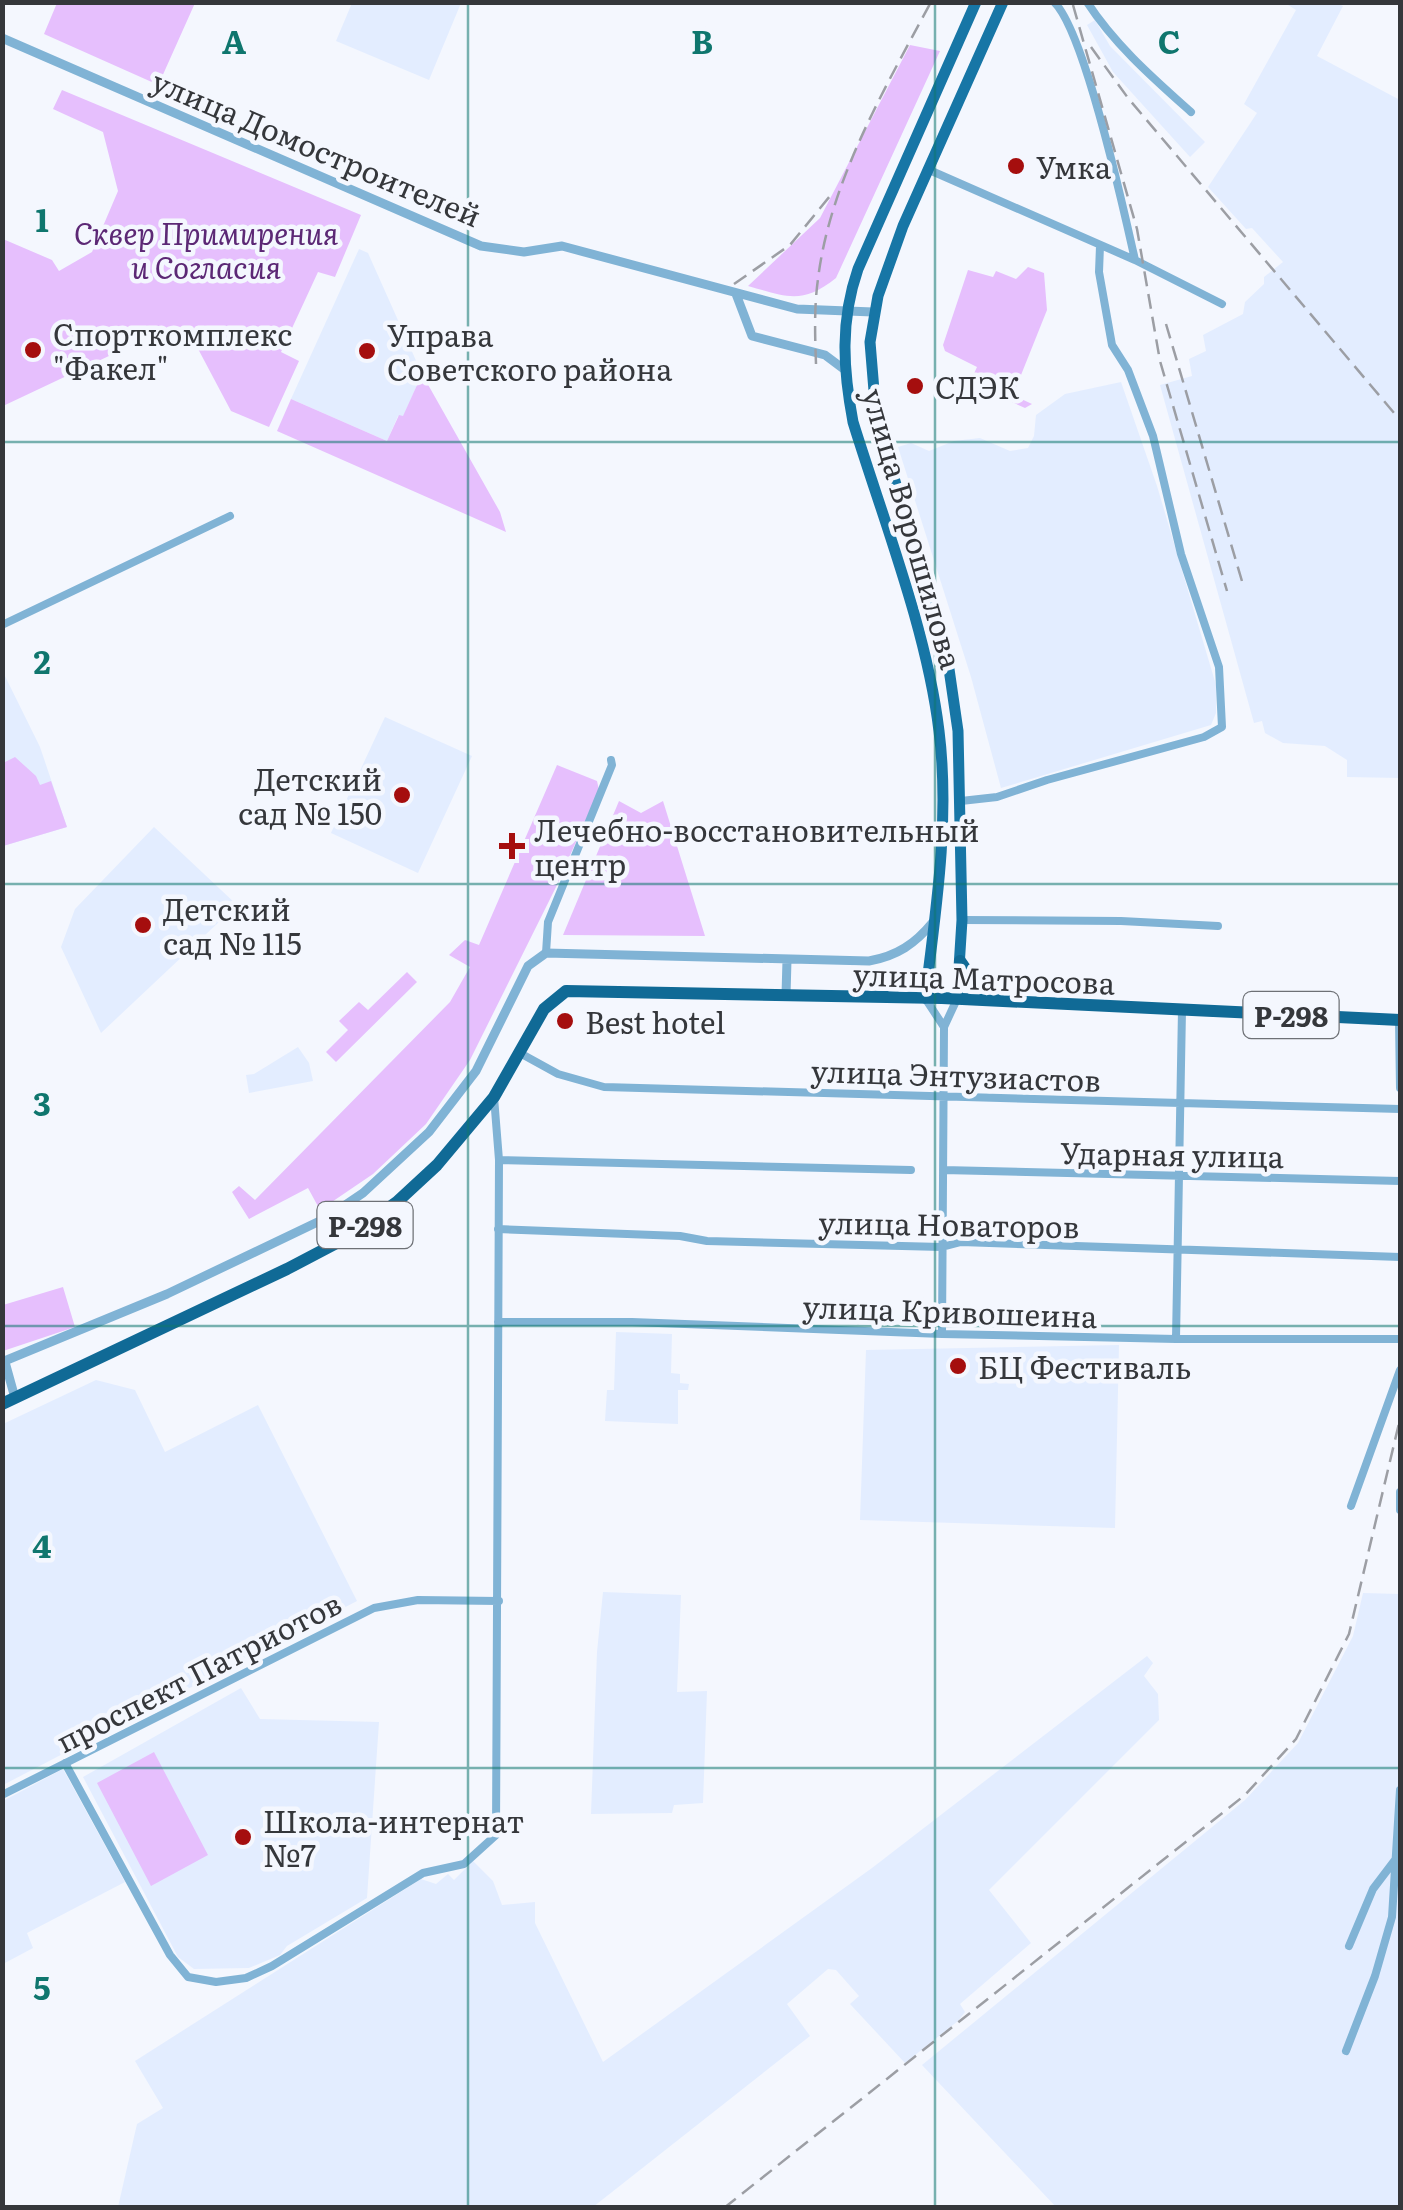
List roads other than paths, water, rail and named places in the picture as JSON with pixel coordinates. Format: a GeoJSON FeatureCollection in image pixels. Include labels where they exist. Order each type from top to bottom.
{"type":"FeatureCollection","features":[{"type":"Feature","properties":{"kind":"highway"},"geometry":{"type":"LineString","coordinates":[[960,961],[971,976],[1002,1001]]}},
{"type":"Feature","properties":{"kind":"highway","name":"улица Матросова"},"geometry":{"type":"LineString","coordinates":[[518,1052],[544,1009],[566,991],[958,999],[1400,1020]]}},
{"type":"Feature","properties":{"kind":"highway","name":"Р-298"},"geometry":{"type":"LineString","coordinates":[[9,1401],[348,1237],[397,1202],[437,1165],[494,1097],[518,1052]]}},
{"type":"Feature","properties":{"kind":"main road","name":"улица Ворошилова"},"geometry":{"type":"LineString","coordinates":[[925,998],[935,920],[942,790],[940,734],[931,675],[854,422],[844,370],[846,312],[879,216],[976,2]]}},
{"type":"Feature","properties":{"kind":"main road","name":"улица Ворошилова"},"geometry":{"type":"LineString","coordinates":[[958,999],[962,920],[958,731],[949,670],[872,398],[870,342],[873,312],[926,169],[1003,2]]}},
{"type":"Feature","properties":{"kind":"street"},"geometry":{"type":"LineString","coordinates":[[1088,2],[1129,55],[1191,112]]}},
{"type":"Feature","properties":{"kind":"street"},"geometry":{"type":"LineString","coordinates":[[1059,4],[1093,98],[1135,260]]}},
{"type":"Feature","properties":{"kind":"street","name":"улица Домостроителей"},"geometry":{"type":"LineString","coordinates":[[2,38],[481,246],[524,252],[562,246],[796,309],[873,312]]}},
{"type":"Feature","properties":{"kind":"street"},"geometry":{"type":"LineString","coordinates":[[926,169],[1135,260],[1222,304]]}},
{"type":"Feature","properties":{"kind":"street"},"geometry":{"type":"LineString","coordinates":[[961,801],[997,797],[1204,737],[1222,727],[1219,667],[1181,554],[1153,436],[1128,370],[1112,345],[1099,272],[1100,246]]}},
{"type":"Feature","properties":{"kind":"street"},"geometry":{"type":"LineString","coordinates":[[736,294],[752,336],[825,355],[844,370]]}},
{"type":"Feature","properties":{"kind":"street"},"geometry":{"type":"LineString","coordinates":[[2,625],[230,516]]}},
{"type":"Feature","properties":{"kind":"street"},"geometry":{"type":"LineString","coordinates":[[546,952],[548,922],[612,765],[610,760]]}},
{"type":"Feature","properties":{"kind":"street"},"geometry":{"type":"LineString","coordinates":[[9,1401],[4,1362],[184,1286],[326,1218],[362,1193],[429,1132],[476,1071],[528,966],[546,952],[788,960],[886,958],[917,941],[935,920]]}},
{"type":"Feature","properties":{"kind":"street"},"geometry":{"type":"LineString","coordinates":[[962,920],[1218,926]]}},
{"type":"Feature","properties":{"kind":"street"},"geometry":{"type":"LineString","coordinates":[[786,994],[788,960]]}},
{"type":"Feature","properties":{"kind":"street"},"geometry":{"type":"LineString","coordinates":[[925,998],[944,1026]]}},
{"type":"Feature","properties":{"kind":"street","name":"улица Ворошилова"},"geometry":{"type":"LineString","coordinates":[[942,1334],[944,1026],[958,999]]}},
{"type":"Feature","properties":{"kind":"street"},"geometry":{"type":"LineString","coordinates":[[1176,1339],[1182,1010]]}},
{"type":"Feature","properties":{"kind":"street"},"geometry":{"type":"LineString","coordinates":[[1400,1020],[1400,1088]]}},
{"type":"Feature","properties":{"kind":"street","name":"улица Энтузиастов"},"geometry":{"type":"LineString","coordinates":[[518,1052],[558,1074],[604,1088],[1400,1109]]}},
{"type":"Feature","properties":{"kind":"street"},"geometry":{"type":"LineString","coordinates":[[65,1763],[170,1955],[188,1976],[216,1982],[246,1978],[272,1966],[423,1873],[464,1864],[496,1835],[499,1160],[494,1097]]}},
{"type":"Feature","properties":{"kind":"street"},"geometry":{"type":"LineString","coordinates":[[499,1160],[911,1170]]}},
{"type":"Feature","properties":{"kind":"street","name":"Ударная улица"},"geometry":{"type":"LineString","coordinates":[[943,1170],[1400,1181]]}},
{"type":"Feature","properties":{"kind":"street","name":"улица Новаторов"},"geometry":{"type":"LineString","coordinates":[[498,1230],[680,1236],[706,1242],[942,1247],[960,1242],[1400,1256]]}},
{"type":"Feature","properties":{"kind":"street","name":"улица Кривошеина"},"geometry":{"type":"LineString","coordinates":[[498,1322],[664,1323],[1176,1339],[1400,1339]]}},
{"type":"Feature","properties":{"kind":"street"},"geometry":{"type":"LineString","coordinates":[[1351,1506],[1400,1370]]}},
{"type":"Feature","properties":{"kind":"street"},"geometry":{"type":"LineString","coordinates":[[1400,1492],[1400,1510]]}},
{"type":"Feature","properties":{"kind":"street","name":"проспект Патриотов"},"geometry":{"type":"LineString","coordinates":[[2,1794],[374,1608],[418,1600],[498,1601]]}},
{"type":"Feature","properties":{"kind":"street"},"geometry":{"type":"LineString","coordinates":[[1346,2051],[1375,1976],[1392,1917],[1400,1790]]}},
{"type":"Feature","properties":{"kind":"street"},"geometry":{"type":"LineString","coordinates":[[1349,1946],[1374,1889],[1397,1856]]}},
{"type":"Feature","properties":{"kind":"railway"},"geometry":{"type":"LineString","coordinates":[[816,364],[817,290],[834,206],[862,136],[931,2]]}},
{"type":"Feature","properties":{"kind":"railway"},"geometry":{"type":"LineString","coordinates":[[1073,5],[1137,229],[1160,361],[1227,591]]}},
{"type":"Feature","properties":{"kind":"railway"},"geometry":{"type":"LineString","coordinates":[[1091,47],[1128,98],[1400,420]]}},
{"type":"Feature","properties":{"kind":"railway"},"geometry":{"type":"LineString","coordinates":[[734,284],[790,245],[830,196]]}},
{"type":"Feature","properties":{"kind":"railway"},"geometry":{"type":"LineString","coordinates":[[1166,324],[1244,588]]}},
{"type":"Feature","properties":{"kind":"railway"},"geometry":{"type":"LineString","coordinates":[[724,2208],[1245,1795],[1296,1739],[1349,1634],[1400,1419]]}},
{"type":"Feature","properties":{"kind":"place","name":"Умка"},"geometry":{"type":"Point","coordinates":[1016,166]}},
{"type":"Feature","properties":{"kind":"place","name":"Спорткомплекс \"Факел\""},"geometry":{"type":"Point","coordinates":[33,350]}},
{"type":"Feature","properties":{"kind":"place","name":"Управа Советского района"},"geometry":{"type":"Point","coordinates":[367,351]}},
{"type":"Feature","properties":{"kind":"place","name":"СДЭК"},"geometry":{"type":"Point","coordinates":[915,386]}},
{"type":"Feature","properties":{"kind":"place","name":"Детский сад № 150"},"geometry":{"type":"Point","coordinates":[402,795]}},
{"type":"Feature","properties":{"kind":"place","name":"Лечебно-восстановительный центр"},"geometry":{"type":"Point","coordinates":[512,846]}},
{"type":"Feature","properties":{"kind":"place","name":"Детский сад № 115"},"geometry":{"type":"Point","coordinates":[143,925]}},
{"type":"Feature","properties":{"kind":"place","name":"Best hotel"},"geometry":{"type":"Point","coordinates":[565,1021]}},
{"type":"Feature","properties":{"kind":"place","name":"БЦ Фестиваль"},"geometry":{"type":"Point","coordinates":[958,1366]}},
{"type":"Feature","properties":{"kind":"place","name":"Школа-интернат №7"},"geometry":{"type":"Point","coordinates":[243,1837]}},
{"type":"Feature","properties":{"kind":"park label","name":"Сквер Примирения и Согласия"},"geometry":{"type":"Point","coordinates":[206,249]}}]}
